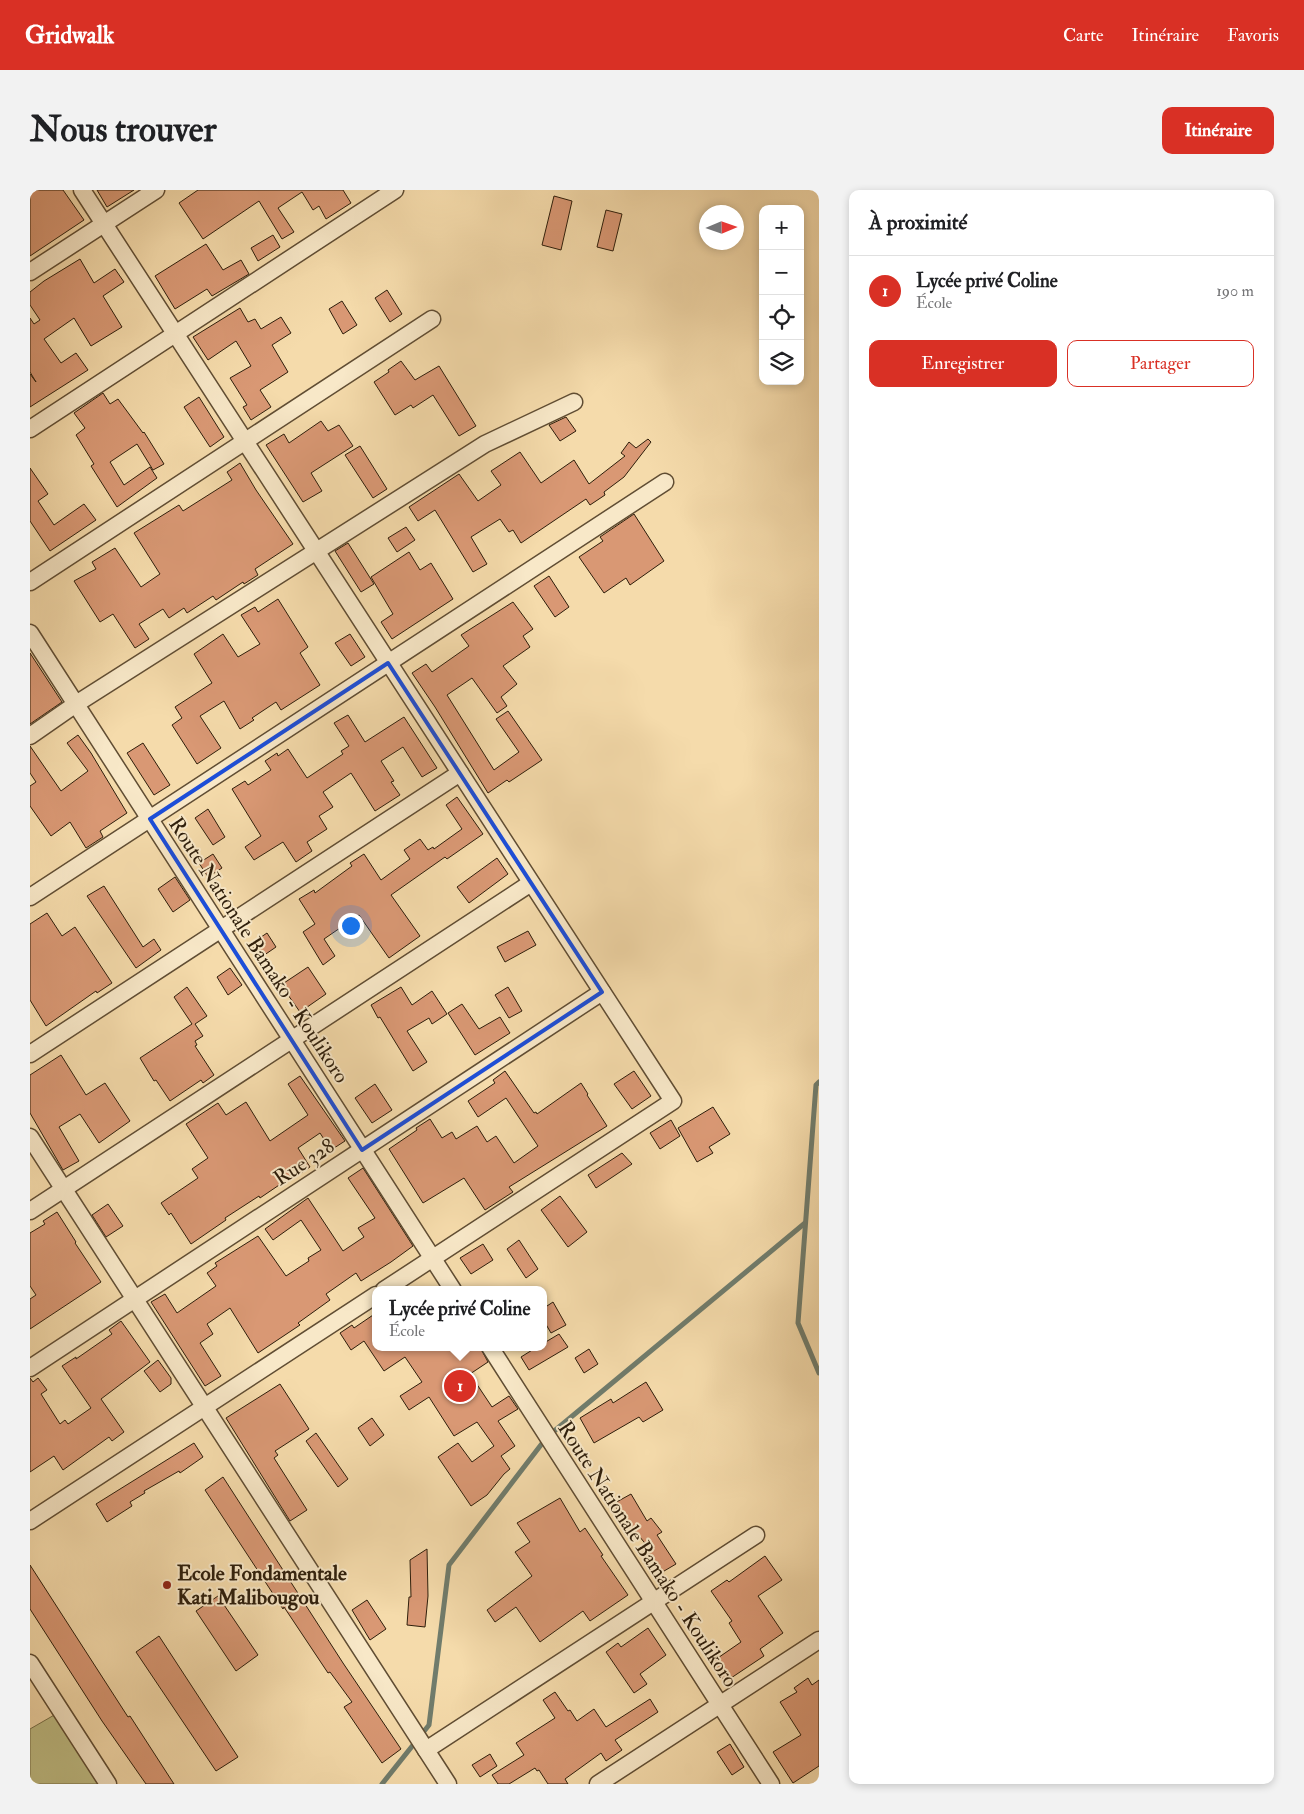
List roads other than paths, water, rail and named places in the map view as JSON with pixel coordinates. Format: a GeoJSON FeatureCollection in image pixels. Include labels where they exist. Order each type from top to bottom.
{"type":"FeatureCollection","features":[{"type":"Feature","properties":{"kind":"street"},"geometry":{"type":"LineString","coordinates":[[82,190],[673,1101],[390,1286]]}},
{"type":"Feature","properties":{"kind":"street"},"geometry":{"type":"LineString","coordinates":[[30,272],[156,190]]}},
{"type":"Feature","properties":{"kind":"street"},"geometry":{"type":"LineString","coordinates":[[30,429],[395,190]]}},
{"type":"Feature","properties":{"kind":"street"},"geometry":{"type":"LineString","coordinates":[[30,582],[432,319]]}},
{"type":"Feature","properties":{"kind":"street"},"geometry":{"type":"LineString","coordinates":[[30,736],[76,704],[485,444],[574,402]]}},
{"type":"Feature","properties":{"kind":"street"},"geometry":{"type":"LineString","coordinates":[[30,897],[665,482]]}},
{"type":"Feature","properties":{"kind":"street","name":"Route Nationale Bamako - Koulikoro"},"geometry":{"type":"LineString","coordinates":[[30,633],[450,1286]]}},
{"type":"Feature","properties":{"kind":"street"},"geometry":{"type":"LineString","coordinates":[[30,1054],[460,773]]}},
{"type":"Feature","properties":{"kind":"street"},"geometry":{"type":"LineString","coordinates":[[30,1211],[531,883]]}},
{"type":"Feature","properties":{"kind":"street","name":"Rue 328"},"geometry":{"type":"LineString","coordinates":[[30,1368],[602,992]]}},
{"type":"Feature","properties":{"kind":"street"},"geometry":{"type":"LineString","coordinates":[[30,1137],[448,1784]]}},
{"type":"Feature","properties":{"kind":"street"},"geometry":{"type":"LineString","coordinates":[[30,1521],[372,1298]]}},
{"type":"Feature","properties":{"kind":"street","name":"Route Nationale Bamako - Koulikoro"},"geometry":{"type":"LineString","coordinates":[[493,1351],[771,1784]]}},
{"type":"Feature","properties":{"kind":"street"},"geometry":{"type":"LineString","coordinates":[[426,1750],[756,1534]]}},
{"type":"Feature","properties":{"kind":"street"},"geometry":{"type":"LineString","coordinates":[[598,1784],[819,1640]]}},
{"type":"Feature","properties":{"kind":"street"},"geometry":{"type":"LineString","coordinates":[[30,1663],[35,1680],[108,1784]]}},
{"type":"Feature","properties":{"kind":"waterway"},"geometry":{"type":"LineString","coordinates":[[819,1082],[816,1085],[798,1323],[819,1373]]}},
{"type":"Feature","properties":{"kind":"waterway"},"geometry":{"type":"LineString","coordinates":[[382,1784],[429,1725],[449,1565],[547,1437],[805,1223]]}},
{"type":"Feature","properties":{"kind":"place","name":"Lycée privé Coline"},"geometry":{"type":"Point","coordinates":[460,1386]}},
{"type":"Feature","properties":{"kind":"place","name":"Ecole Fondamentale Kati Malibougou"},"geometry":{"type":"Point","coordinates":[167,1585]}}]}
